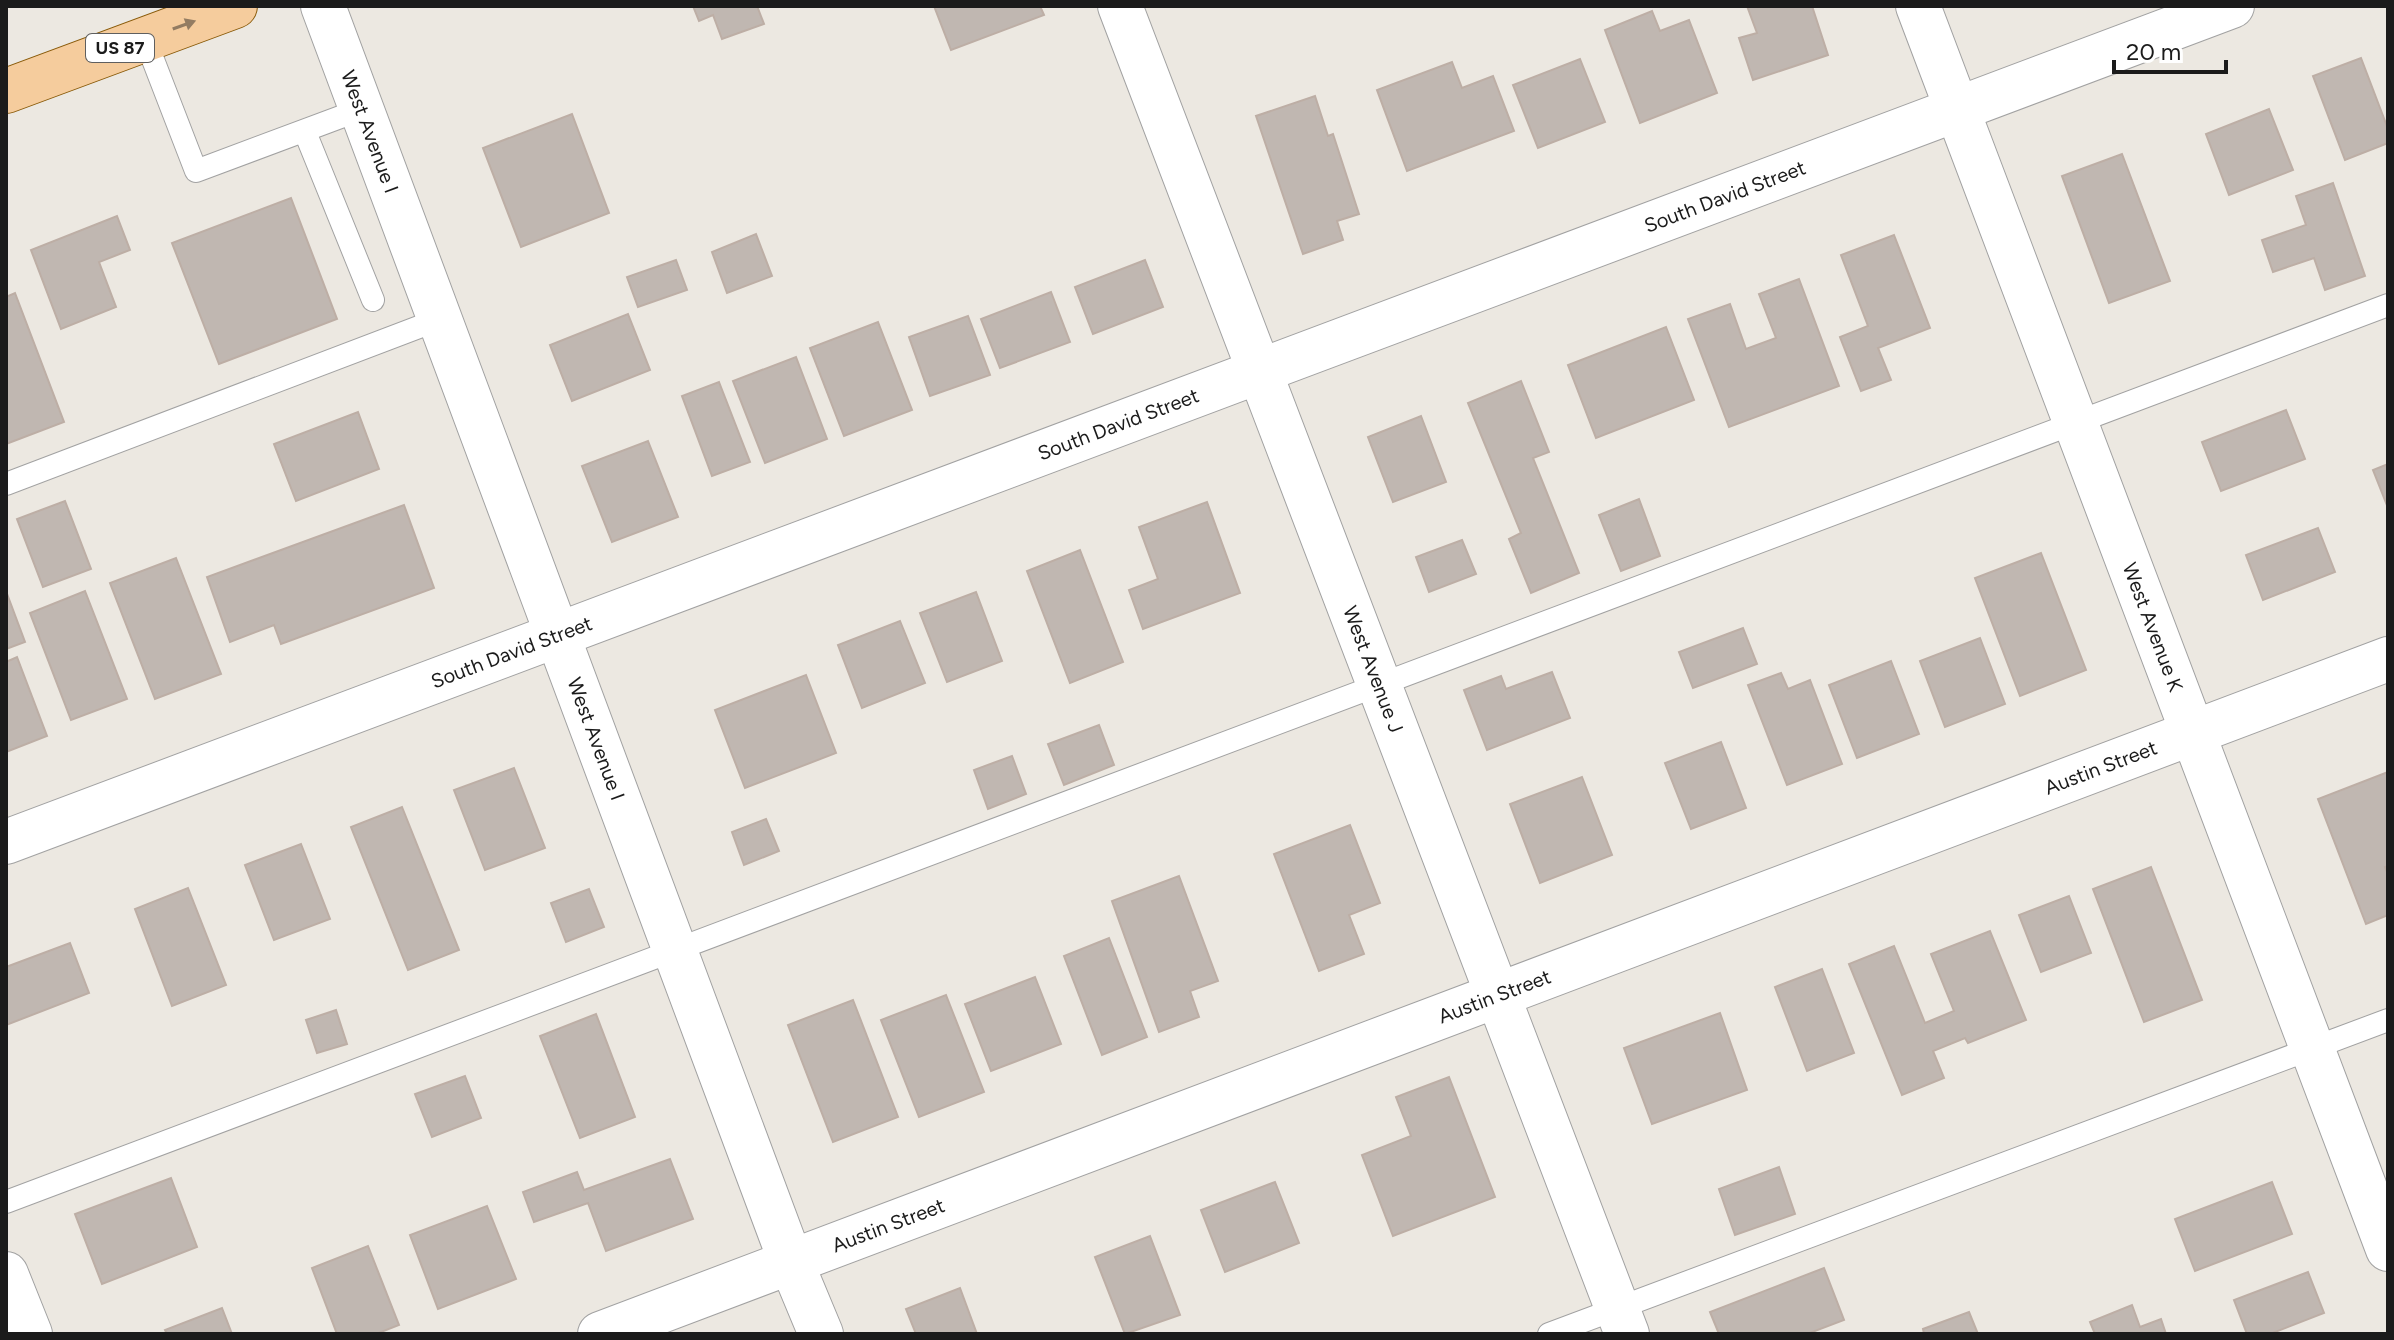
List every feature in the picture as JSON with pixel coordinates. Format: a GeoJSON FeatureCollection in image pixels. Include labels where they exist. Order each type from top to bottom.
{"type":"FeatureCollection","features":[{"type":"Feature","properties":{"kind":"main road","name":"US 87"},"geometry":{"type":"LineString","coordinates":[[6,91],[235,6]]}},
{"type":"Feature","properties":{"kind":"street","name":"West Avenue I"},"geometry":{"type":"LineString","coordinates":[[323,6],[791,1262],[821,1334]]}},
{"type":"Feature","properties":{"kind":"street","name":"West Avenue J"},"geometry":{"type":"LineString","coordinates":[[1120,6],[1622,1321]]}},
{"type":"Feature","properties":{"kind":"street","name":"West Avenue K"},"geometry":{"type":"LineString","coordinates":[[1918,6],[2388,1249]]}},
{"type":"Feature","properties":{"kind":"street","name":"South David Street"},"geometry":{"type":"LineString","coordinates":[[6,842],[2232,6]]}},
{"type":"Feature","properties":{"kind":"street","name":"Austin Street"},"geometry":{"type":"LineString","coordinates":[[600,1334],[2388,659]]}},
{"type":"Feature","properties":{"kind":"street"},"geometry":{"type":"LineString","coordinates":[[6,1274],[30,1334]]}},
{"type":"Feature","properties":{"kind":"lane"},"geometry":{"type":"LineString","coordinates":[[145,39],[196,171],[362,109]]}},
{"type":"Feature","properties":{"kind":"lane"},"geometry":{"type":"LineString","coordinates":[[305,132],[373,300]]}},
{"type":"Feature","properties":{"kind":"lane"},"geometry":{"type":"LineString","coordinates":[[6,1202],[2388,305]]}},
{"type":"Feature","properties":{"kind":"lane"},"geometry":{"type":"LineString","coordinates":[[6,484],[440,319]]}},
{"type":"Feature","properties":{"kind":"lane"},"geometry":{"type":"LineString","coordinates":[[1549,1334],[1622,1321],[2388,1020]]}},
{"type":"Feature","properties":{"kind":"building"},"geometry":{"type":"Polygon","coordinates":[[[693,6],[757,6],[764,24],[722,39],[713,15],[699,21],[693,6]]]}},
{"type":"Feature","properties":{"kind":"building"},"geometry":{"type":"Polygon","coordinates":[[[934,6],[1040,6],[1044,15],[951,50],[934,6]]]}},
{"type":"Feature","properties":{"kind":"building"},"geometry":{"type":"Polygon","coordinates":[[[1747,6],[1812,6],[1828,55],[1753,80],[1739,38],[1757,33],[1747,6]]]}},
{"type":"Feature","properties":{"kind":"building"},"geometry":{"type":"Polygon","coordinates":[[[1652,11],[1660,31],[1689,20],[1717,93],[1640,123],[1605,30],[1652,11]]]}},
{"type":"Feature","properties":{"kind":"building"},"geometry":{"type":"Polygon","coordinates":[[[2361,58],[2388,129],[2388,143],[2345,160],[2313,76],[2361,58]]]}},
{"type":"Feature","properties":{"kind":"building"},"geometry":{"type":"Polygon","coordinates":[[[1580,59],[1605,122],[1538,148],[1513,85],[1580,59]]]}},
{"type":"Feature","properties":{"kind":"building"},"geometry":{"type":"Polygon","coordinates":[[[1452,62],[1462,88],[1493,76],[1514,131],[1407,171],[1377,90],[1452,62]]]}},
{"type":"Feature","properties":{"kind":"building"},"geometry":{"type":"Polygon","coordinates":[[[1315,96],[1328,136],[1333,134],[1359,214],[1337,221],[1343,240],[1303,254],[1256,116],[1315,96]]]}},
{"type":"Feature","properties":{"kind":"building"},"geometry":{"type":"Polygon","coordinates":[[[2269,109],[2293,170],[2229,195],[2206,134],[2269,109]]]}},
{"type":"Feature","properties":{"kind":"building"},"geometry":{"type":"Polygon","coordinates":[[[572,114],[609,213],[521,247],[483,148],[572,114]]]}},
{"type":"Feature","properties":{"kind":"building"},"geometry":{"type":"Polygon","coordinates":[[[2122,154],[2170,281],[2109,303],[2062,176],[2122,154]]]}},
{"type":"Feature","properties":{"kind":"building"},"geometry":{"type":"Polygon","coordinates":[[[2333,183],[2365,276],[2325,290],[2314,258],[2273,272],[2262,240],[2306,225],[2296,196],[2333,183]]]}},
{"type":"Feature","properties":{"kind":"building"},"geometry":{"type":"Polygon","coordinates":[[[291,198],[337,319],[219,364],[172,243],[291,198]]]}},
{"type":"Feature","properties":{"kind":"building"},"geometry":{"type":"Polygon","coordinates":[[[117,216],[130,250],[99,262],[116,307],[61,329],[31,250],[117,216]]]}},
{"type":"Feature","properties":{"kind":"building"},"geometry":{"type":"Polygon","coordinates":[[[756,234],[772,276],[727,293],[712,252],[756,234]]]}},
{"type":"Feature","properties":{"kind":"building"},"geometry":{"type":"Polygon","coordinates":[[[1894,235],[1930,328],[1878,348],[1891,380],[1861,391],[1840,337],[1868,326],[1841,255],[1894,235]]]}},
{"type":"Feature","properties":{"kind":"building"},"geometry":{"type":"Polygon","coordinates":[[[676,260],[687,290],[638,307],[627,277],[676,260]]]}},
{"type":"Feature","properties":{"kind":"building"},"geometry":{"type":"Polygon","coordinates":[[[1145,260],[1163,307],[1093,334],[1075,287],[1145,260]]]}},
{"type":"Feature","properties":{"kind":"building"},"geometry":{"type":"Polygon","coordinates":[[[1799,279],[1839,386],[1729,427],[1688,319],[1730,304],[1746,349],[1776,338],[1759,294],[1799,279]]]}},
{"type":"Feature","properties":{"kind":"building"},"geometry":{"type":"Polygon","coordinates":[[[1051,292],[1070,342],[1000,368],[981,319],[1051,292]]]}},
{"type":"Feature","properties":{"kind":"building"},"geometry":{"type":"Polygon","coordinates":[[[15,293],[64,422],[6,444],[6,297],[15,293]]]}},
{"type":"Feature","properties":{"kind":"building"},"geometry":{"type":"Polygon","coordinates":[[[628,314],[650,370],[572,401],[550,345],[628,314]]]}},
{"type":"Feature","properties":{"kind":"building"},"geometry":{"type":"Polygon","coordinates":[[[968,316],[990,375],[930,396],[909,337],[968,316]]]}},
{"type":"Feature","properties":{"kind":"building"},"geometry":{"type":"Polygon","coordinates":[[[878,322],[912,410],[844,436],[810,348],[878,322]]]}},
{"type":"Feature","properties":{"kind":"building"},"geometry":{"type":"Polygon","coordinates":[[[1666,327],[1694,400],[1596,438],[1568,365],[1666,327]]]}},
{"type":"Feature","properties":{"kind":"building"},"geometry":{"type":"Polygon","coordinates":[[[796,357],[827,439],[765,463],[733,381],[796,357]]]}},
{"type":"Feature","properties":{"kind":"building"},"geometry":{"type":"Polygon","coordinates":[[[1521,381],[1549,452],[1533,458],[1579,573],[1531,593],[1509,539],[1521,533],[1468,403],[1521,381]]]}},
{"type":"Feature","properties":{"kind":"building"},"geometry":{"type":"Polygon","coordinates":[[[719,382],[750,462],[712,476],[682,396],[719,382]]]}},
{"type":"Feature","properties":{"kind":"building"},"geometry":{"type":"Polygon","coordinates":[[[2286,410],[2305,459],[2221,491],[2202,442],[2286,410]]]}},
{"type":"Feature","properties":{"kind":"building"},"geometry":{"type":"Polygon","coordinates":[[[358,412],[379,469],[296,501],[274,444],[358,412]]]}},
{"type":"Feature","properties":{"kind":"building"},"geometry":{"type":"Polygon","coordinates":[[[1421,416],[1446,482],[1393,502],[1368,437],[1421,416]]]}},
{"type":"Feature","properties":{"kind":"building"},"geometry":{"type":"Polygon","coordinates":[[[648,441],[678,517],[612,542],[582,466],[648,441]]]}},
{"type":"Feature","properties":{"kind":"building"},"geometry":{"type":"Polygon","coordinates":[[[2388,464],[2388,508],[2373,470],[2388,464]]]}},
{"type":"Feature","properties":{"kind":"building"},"geometry":{"type":"Polygon","coordinates":[[[1639,499],[1660,556],[1621,571],[1599,515],[1639,499]]]}},
{"type":"Feature","properties":{"kind":"building"},"geometry":{"type":"Polygon","coordinates":[[[65,501],[91,569],[43,587],[17,519],[65,501]]]}},
{"type":"Feature","properties":{"kind":"building"},"geometry":{"type":"Polygon","coordinates":[[[1207,502],[1240,593],[1143,629],[1129,590],[1158,579],[1139,527],[1207,502]]]}},
{"type":"Feature","properties":{"kind":"building"},"geometry":{"type":"Polygon","coordinates":[[[404,505],[434,588],[281,644],[274,625],[230,642],[207,577],[404,505]]]}},
{"type":"Feature","properties":{"kind":"building"},"geometry":{"type":"Polygon","coordinates":[[[2318,528],[2335,572],[2263,600],[2246,555],[2318,528]]]}},
{"type":"Feature","properties":{"kind":"building"},"geometry":{"type":"Polygon","coordinates":[[[1462,540],[1476,574],[1429,592],[1416,557],[1462,540]]]}},
{"type":"Feature","properties":{"kind":"building"},"geometry":{"type":"Polygon","coordinates":[[[1080,550],[1123,662],[1070,683],[1027,571],[1080,550]]]}},
{"type":"Feature","properties":{"kind":"building"},"geometry":{"type":"Polygon","coordinates":[[[2041,553],[2086,670],[2020,696],[1975,578],[2041,553]]]}},
{"type":"Feature","properties":{"kind":"building"},"geometry":{"type":"Polygon","coordinates":[[[176,558],[221,674],[155,699],[110,583],[176,558]]]}},
{"type":"Feature","properties":{"kind":"building"},"geometry":{"type":"Polygon","coordinates":[[[6,591],[25,642],[6,649],[6,591]]]}},
{"type":"Feature","properties":{"kind":"building"},"geometry":{"type":"Polygon","coordinates":[[[85,591],[127,699],[71,720],[30,613],[85,591]]]}},
{"type":"Feature","properties":{"kind":"building"},"geometry":{"type":"Polygon","coordinates":[[[976,592],[1002,661],[947,682],[920,613],[976,592]]]}},
{"type":"Feature","properties":{"kind":"building"},"geometry":{"type":"Polygon","coordinates":[[[900,621],[925,683],[862,708],[838,645],[900,621]]]}},
{"type":"Feature","properties":{"kind":"building"},"geometry":{"type":"Polygon","coordinates":[[[1743,628],[1757,664],[1693,688],[1679,652],[1743,628]]]}},
{"type":"Feature","properties":{"kind":"building"},"geometry":{"type":"Polygon","coordinates":[[[1980,638],[2005,704],[1945,727],[1920,661],[1980,638]]]}},
{"type":"Feature","properties":{"kind":"building"},"geometry":{"type":"Polygon","coordinates":[[[17,657],[47,736],[6,752],[6,662],[17,657]]]}},
{"type":"Feature","properties":{"kind":"building"},"geometry":{"type":"Polygon","coordinates":[[[1891,661],[1919,734],[1857,758],[1829,685],[1891,661]]]}},
{"type":"Feature","properties":{"kind":"building"},"geometry":{"type":"Polygon","coordinates":[[[1552,672],[1570,718],[1487,750],[1464,690],[1501,676],[1506,689],[1552,672]]]}},
{"type":"Feature","properties":{"kind":"building"},"geometry":{"type":"Polygon","coordinates":[[[1781,673],[1788,689],[1810,680],[1842,764],[1787,785],[1748,685],[1781,673]]]}},
{"type":"Feature","properties":{"kind":"building"},"geometry":{"type":"Polygon","coordinates":[[[806,675],[836,753],[745,788],[715,710],[806,675]]]}},
{"type":"Feature","properties":{"kind":"building"},"geometry":{"type":"Polygon","coordinates":[[[1099,725],[1114,765],[1064,785],[1048,744],[1099,725]]]}},
{"type":"Feature","properties":{"kind":"building"},"geometry":{"type":"Polygon","coordinates":[[[1721,742],[1746,808],[1691,829],[1665,763],[1721,742]]]}},
{"type":"Feature","properties":{"kind":"building"},"geometry":{"type":"Polygon","coordinates":[[[1012,756],[1026,794],[988,809],[974,770],[1012,756]]]}},
{"type":"Feature","properties":{"kind":"building"},"geometry":{"type":"Polygon","coordinates":[[[514,768],[545,848],[485,870],[454,790],[514,768]]]}},
{"type":"Feature","properties":{"kind":"building"},"geometry":{"type":"Polygon","coordinates":[[[2388,772],[2388,866],[2385,867],[2388,874],[2388,915],[2366,924],[2318,799],[2388,772]]]}},
{"type":"Feature","properties":{"kind":"building"},"geometry":{"type":"Polygon","coordinates":[[[1582,777],[1612,855],[1540,883],[1510,804],[1582,777]]]}},
{"type":"Feature","properties":{"kind":"building"},"geometry":{"type":"Polygon","coordinates":[[[402,807],[459,950],[408,970],[351,827],[402,807]]]}},
{"type":"Feature","properties":{"kind":"building"},"geometry":{"type":"Polygon","coordinates":[[[766,819],[779,851],[744,865],[732,832],[766,819]]]}},
{"type":"Feature","properties":{"kind":"building"},"geometry":{"type":"Polygon","coordinates":[[[1350,825],[1380,903],[1349,915],[1364,954],[1319,971],[1274,854],[1350,825]]]}},
{"type":"Feature","properties":{"kind":"building"},"geometry":{"type":"Polygon","coordinates":[[[301,844],[330,919],[274,940],[245,865],[301,844]]]}},
{"type":"Feature","properties":{"kind":"building"},"geometry":{"type":"Polygon","coordinates":[[[2151,867],[2202,1000],[2144,1022],[2093,889],[2151,867]]]}},
{"type":"Feature","properties":{"kind":"building"},"geometry":{"type":"Polygon","coordinates":[[[1179,876],[1218,981],[1190,991],[1199,1017],[1159,1032],[1112,901],[1179,876]]]}},
{"type":"Feature","properties":{"kind":"building"},"geometry":{"type":"Polygon","coordinates":[[[188,888],[226,985],[172,1006],[135,909],[188,888]]]}},
{"type":"Feature","properties":{"kind":"building"},"geometry":{"type":"Polygon","coordinates":[[[589,889],[604,927],[566,942],[551,903],[589,889]]]}},
{"type":"Feature","properties":{"kind":"building"},"geometry":{"type":"Polygon","coordinates":[[[2069,896],[2091,953],[2041,972],[2019,915],[2069,896]]]}},
{"type":"Feature","properties":{"kind":"building"},"geometry":{"type":"Polygon","coordinates":[[[1990,931],[2026,1020],[1968,1043],[1965,1038],[1933,1051],[1944,1078],[1902,1095],[1849,964],[1894,946],[1925,1023],[1954,1011],[1931,954],[1990,931]]]}},
{"type":"Feature","properties":{"kind":"building"},"geometry":{"type":"Polygon","coordinates":[[[1109,938],[1147,1037],[1102,1055],[1064,956],[1109,938]]]}},
{"type":"Feature","properties":{"kind":"building"},"geometry":{"type":"Polygon","coordinates":[[[70,943],[89,993],[6,1025],[6,967],[70,943]]]}},
{"type":"Feature","properties":{"kind":"building"},"geometry":{"type":"Polygon","coordinates":[[[1822,969],[1854,1053],[1807,1071],[1775,987],[1822,969]]]}},
{"type":"Feature","properties":{"kind":"building"},"geometry":{"type":"Polygon","coordinates":[[[1035,977],[1061,1044],[991,1071],[965,1004],[1035,977]]]}},
{"type":"Feature","properties":{"kind":"building"},"geometry":{"type":"Polygon","coordinates":[[[946,995],[984,1092],[919,1117],[881,1020],[946,995]]]}},
{"type":"Feature","properties":{"kind":"building"},"geometry":{"type":"Polygon","coordinates":[[[853,1000],[898,1117],[833,1142],[788,1025],[853,1000]]]}},
{"type":"Feature","properties":{"kind":"building"},"geometry":{"type":"Polygon","coordinates":[[[336,1010],[347,1044],[317,1053],[306,1020],[336,1010]]]}},
{"type":"Feature","properties":{"kind":"building"},"geometry":{"type":"Polygon","coordinates":[[[1720,1013],[1747,1090],[1652,1124],[1624,1048],[1720,1013]]]}},
{"type":"Feature","properties":{"kind":"building"},"geometry":{"type":"Polygon","coordinates":[[[596,1014],[635,1117],[580,1138],[540,1036],[596,1014]]]}},
{"type":"Feature","properties":{"kind":"building"},"geometry":{"type":"Polygon","coordinates":[[[465,1076],[481,1118],[432,1137],[415,1094],[465,1076]]]}},
{"type":"Feature","properties":{"kind":"building"},"geometry":{"type":"Polygon","coordinates":[[[1449,1077],[1495,1197],[1393,1236],[1362,1155],[1411,1136],[1396,1097],[1449,1077]]]}},
{"type":"Feature","properties":{"kind":"building"},"geometry":{"type":"Polygon","coordinates":[[[670,1159],[693,1219],[606,1251],[588,1203],[534,1222],[523,1192],[577,1172],[584,1190],[670,1159]]]}},
{"type":"Feature","properties":{"kind":"building"},"geometry":{"type":"Polygon","coordinates":[[[1779,1167],[1795,1214],[1735,1235],[1719,1189],[1779,1167]]]}},
{"type":"Feature","properties":{"kind":"building"},"geometry":{"type":"Polygon","coordinates":[[[171,1178],[197,1247],[102,1284],[75,1214],[171,1178]]]}},
{"type":"Feature","properties":{"kind":"building"},"geometry":{"type":"Polygon","coordinates":[[[1275,1182],[1299,1243],[1225,1272],[1201,1210],[1275,1182]]]}},
{"type":"Feature","properties":{"kind":"building"},"geometry":{"type":"Polygon","coordinates":[[[2272,1182],[2292,1234],[2195,1271],[2175,1219],[2272,1182]]]}},
{"type":"Feature","properties":{"kind":"building"},"geometry":{"type":"Polygon","coordinates":[[[487,1206],[516,1279],[438,1309],[410,1235],[487,1206]]]}},
{"type":"Feature","properties":{"kind":"building"},"geometry":{"type":"Polygon","coordinates":[[[1150,1236],[1180,1315],[1125,1334],[1095,1257],[1150,1236]]]}},
{"type":"Feature","properties":{"kind":"building"},"geometry":{"type":"Polygon","coordinates":[[[368,1246],[399,1325],[376,1334],[337,1334],[312,1268],[368,1246]]]}},
{"type":"Feature","properties":{"kind":"building"},"geometry":{"type":"Polygon","coordinates":[[[1824,1268],[1844,1320],[1807,1334],[1719,1334],[1710,1312],[1824,1268]]]}},
{"type":"Feature","properties":{"kind":"building"},"geometry":{"type":"Polygon","coordinates":[[[2308,1272],[2324,1313],[2270,1334],[2247,1334],[2234,1300],[2308,1272]]]}},
{"type":"Feature","properties":{"kind":"building"},"geometry":{"type":"Polygon","coordinates":[[[960,1288],[977,1334],[916,1334],[906,1309],[960,1288]]]}},
{"type":"Feature","properties":{"kind":"building"},"geometry":{"type":"Polygon","coordinates":[[[2132,1305],[2140,1327],[2161,1319],[2166,1334],[2095,1334],[2090,1322],[2132,1305]]]}},
{"type":"Feature","properties":{"kind":"building"},"geometry":{"type":"Polygon","coordinates":[[[222,1308],[232,1334],[167,1334],[165,1330],[222,1308]]]}},
{"type":"Feature","properties":{"kind":"building"},"geometry":{"type":"Polygon","coordinates":[[[1969,1312],[1978,1334],[1924,1334],[1923,1329],[1969,1312]]]}}]}
